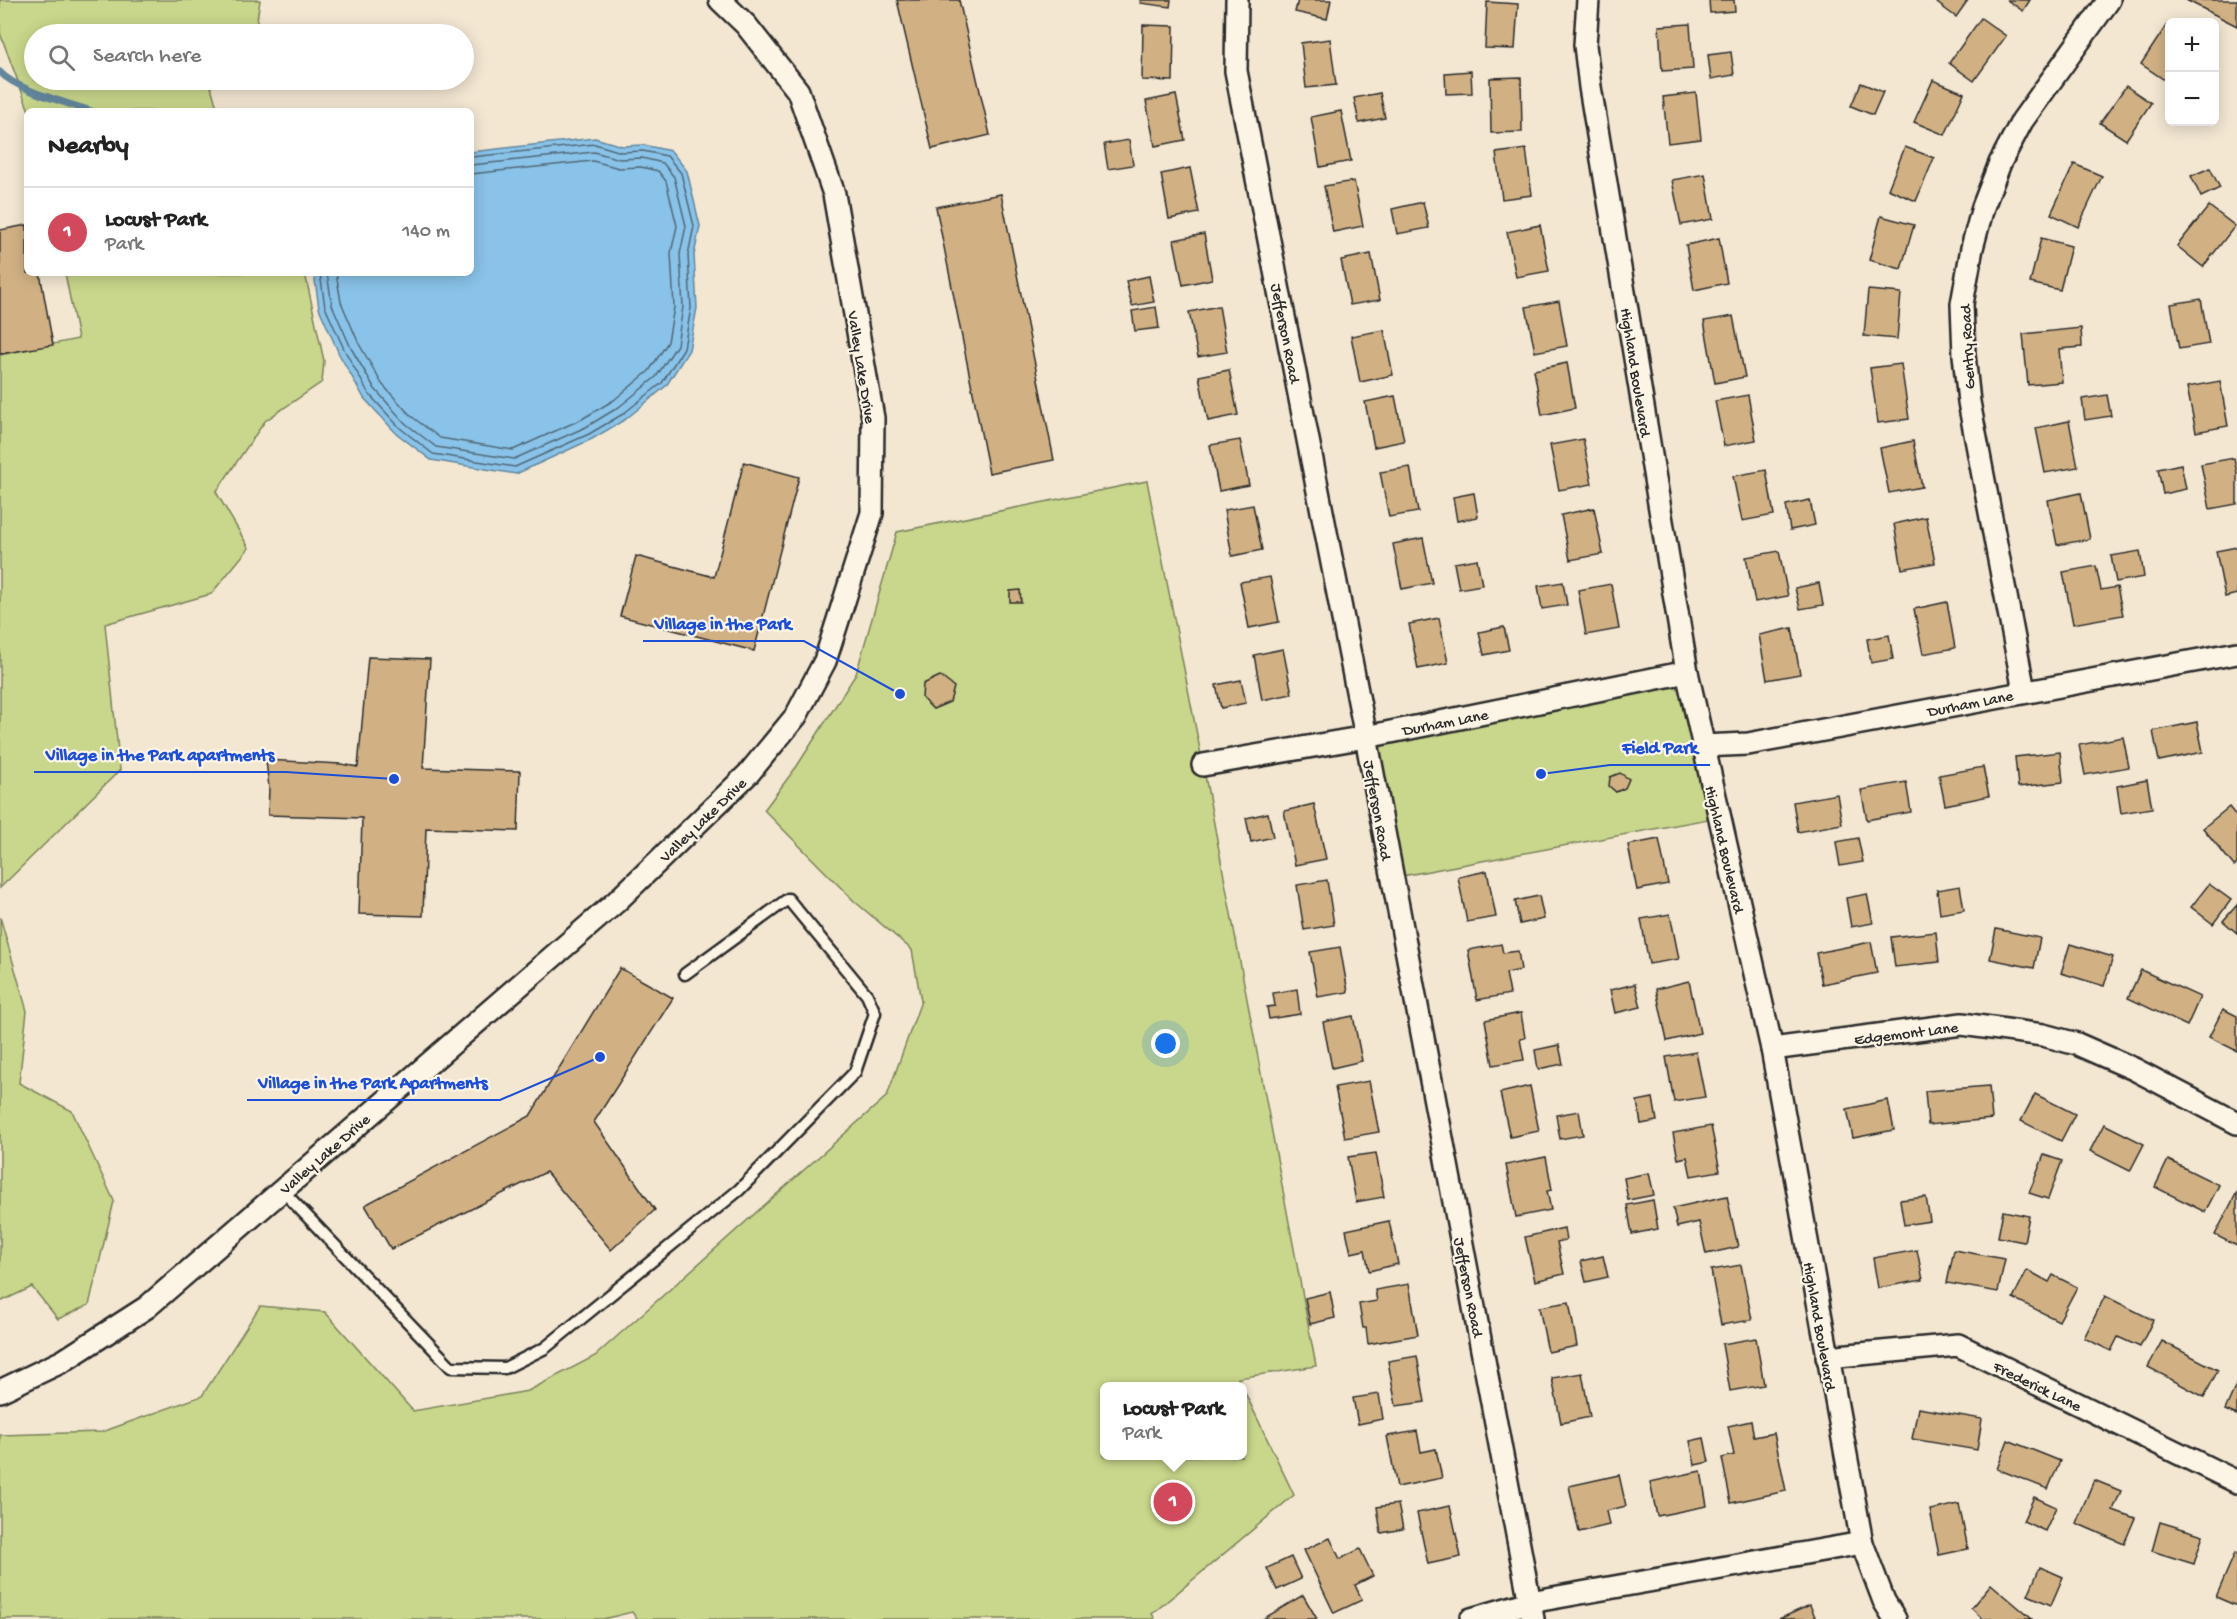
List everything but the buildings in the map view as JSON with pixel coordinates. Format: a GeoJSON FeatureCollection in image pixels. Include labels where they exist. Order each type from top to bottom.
{"type":"FeatureCollection","features":[{"type":"Feature","properties":{"kind":"street","name":"Valley Lake Drive"},"geometry":{"type":"LineString","coordinates":[[0,1391],[63,1361],[147,1307],[616,902],[742,781],[796,716],[825,661],[872,513],[873,418],[834,194],[798,91],[746,25],[720,0]]}},
{"type":"Feature","properties":{"kind":"street","name":"Jefferson Road"},"geometry":{"type":"LineString","coordinates":[[1237,0],[1236,71],[1366,737],[1532,1611]]}},
{"type":"Feature","properties":{"kind":"street","name":"Highland Boulevard"},"geometry":{"type":"LineString","coordinates":[[1588,0],[1585,45],[1590,87],[1687,672],[1772,1049],[1862,1543],[1884,1601],[1895,1619]]}},
{"type":"Feature","properties":{"kind":"street","name":"Gentry Road"},"geometry":{"type":"LineString","coordinates":[[2024,692],[1969,402],[1962,304],[1971,248],[1983,207],[2000,163],[2022,121],[2109,0]]}},
{"type":"Feature","properties":{"kind":"street","name":"Durham Lane"},"geometry":{"type":"LineString","coordinates":[[1702,746],[1748,744],[2237,653]]}},
{"type":"Feature","properties":{"kind":"street","name":"Durham Lane"},"geometry":{"type":"LineString","coordinates":[[1203,765],[1366,737],[1687,672]]}},
{"type":"Feature","properties":{"kind":"street","name":"Edgemont Lane"},"geometry":{"type":"LineString","coordinates":[[1772,1049],[1962,1024],[2043,1035],[2103,1054],[2237,1123]]}},
{"type":"Feature","properties":{"kind":"street","name":"Frederick Lane"},"geometry":{"type":"LineString","coordinates":[[1827,1357],[1958,1345],[2237,1482]]}},
{"type":"Feature","properties":{"kind":"street"},"geometry":{"type":"LineString","coordinates":[[1471,1619],[1532,1611],[1862,1543]]}},
{"type":"Feature","properties":{"kind":"lane"},"geometry":{"type":"LineString","coordinates":[[281,1189],[450,1367],[505,1368],[545,1348],[739,1190],[855,1072],[875,1013],[867,995],[788,898],[685,974]]}},
{"type":"Feature","properties":{"kind":"green space"},"geometry":{"type":"Polygon","coordinates":[[[0,0],[260,0],[256,24],[24,24],[24,90],[212,90],[217,108],[28,108],[0,33],[0,0]]]}},
{"type":"Feature","properties":{"kind":"green space"},"geometry":{"type":"Polygon","coordinates":[[[66,276],[306,276],[324,361],[322,382],[265,421],[216,492],[249,548],[211,594],[105,624],[120,770],[0,888],[0,355],[78,339],[66,276]]]}},
{"type":"Feature","properties":{"kind":"green space"},"geometry":{"type":"Polygon","coordinates":[[[1147,481],[1316,1366],[1238,1378],[1240,1382],[1100,1382],[1100,1460],[1247,1460],[1247,1396],[1294,1495],[1152,1614],[1155,1619],[637,1619],[632,1612],[603,1619],[0,1619],[0,1435],[102,1432],[202,1396],[260,1306],[325,1312],[413,1411],[528,1391],[595,1356],[887,1096],[921,1001],[912,950],[854,901],[764,810],[797,766],[856,674],[897,532],[1147,481]]]}},
{"type":"Feature","properties":{"kind":"green space"},"geometry":{"type":"Polygon","coordinates":[[[1687,672],[1719,817],[1391,878],[1366,737],[1687,672]]]}},
{"type":"Feature","properties":{"kind":"green space"},"geometry":{"type":"Polygon","coordinates":[[[0,917],[27,1011],[19,1083],[72,1111],[114,1201],[89,1305],[58,1319],[32,1287],[0,1302],[0,917]]]}},
{"type":"Feature","properties":{"kind":"water"},"geometry":{"type":"Polygon","coordinates":[[[595,138],[622,146],[643,145],[671,151],[687,171],[700,226],[694,255],[697,308],[689,350],[666,386],[626,419],[592,439],[516,474],[431,460],[396,433],[364,398],[339,354],[319,308],[314,276],[474,276],[474,152],[595,138]]]}},
{"type":"Feature","properties":{"kind":"waterway"},"geometry":{"type":"LineString","coordinates":[[0,72],[24,88]]}},
{"type":"Feature","properties":{"kind":"waterway"},"geometry":{"type":"LineString","coordinates":[[30,90],[81,108]]}},
{"type":"Feature","properties":{"kind":"place","name":"Village in the Park"},"geometry":{"type":"Point","coordinates":[900,694]}},
{"type":"Feature","properties":{"kind":"place","name":"Field Park"},"geometry":{"type":"Point","coordinates":[1541,774]}},
{"type":"Feature","properties":{"kind":"place","name":"Village in the Park apartments"},"geometry":{"type":"Point","coordinates":[394,779]}},
{"type":"Feature","properties":{"kind":"place","name":"Village in the Park Apartments"},"geometry":{"type":"Point","coordinates":[600,1057]}},
{"type":"Feature","properties":{"kind":"place","name":"Locust Park"},"geometry":{"type":"Point","coordinates":[1173,1502]}}]}
